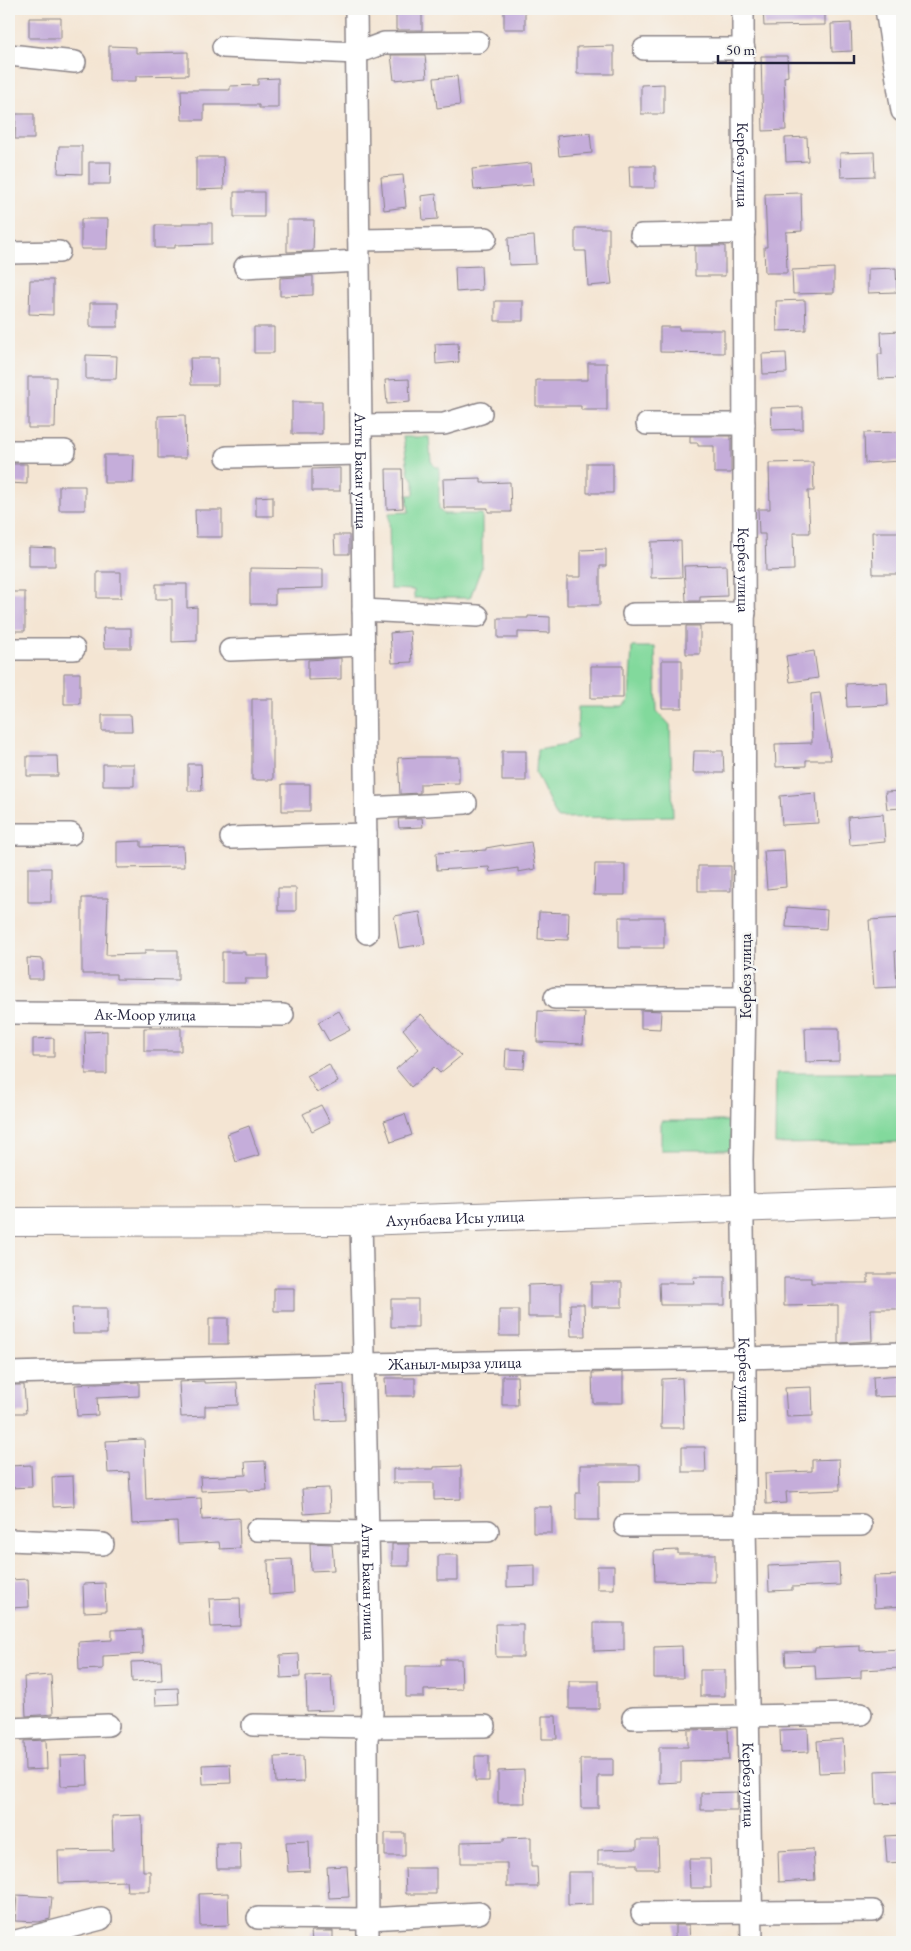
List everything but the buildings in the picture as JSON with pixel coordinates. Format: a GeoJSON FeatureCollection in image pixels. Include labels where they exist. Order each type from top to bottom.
{"type":"FeatureCollection","features":[{"type":"Feature","properties":{"kind":"main road","name":"Ахунбаева Исы улица"},"geometry":{"type":"LineString","coordinates":[[9,1222],[361,1220],[902,1202]]}},
{"type":"Feature","properties":{"kind":"street","name":"Алты Бакан улица"},"geometry":{"type":"LineString","coordinates":[[356,9],[367,933]]}},
{"type":"Feature","properties":{"kind":"street","name":"Кербез улица"},"geometry":{"type":"LineString","coordinates":[[744,9],[745,998],[742,1160],[745,1525],[752,1942]]}},
{"type":"Feature","properties":{"kind":"street"},"geometry":{"type":"LineString","coordinates":[[886,9],[902,111]]}},
{"type":"Feature","properties":{"kind":"street"},"geometry":{"type":"LineString","coordinates":[[223,47],[357,53],[384,43],[478,42]]}},
{"type":"Feature","properties":{"kind":"street"},"geometry":{"type":"LineString","coordinates":[[644,49],[744,48]]}},
{"type":"Feature","properties":{"kind":"street"},"geometry":{"type":"LineString","coordinates":[[9,55],[75,62]]}},
{"type":"Feature","properties":{"kind":"street"},"geometry":{"type":"LineString","coordinates":[[641,235],[744,232]]}},
{"type":"Feature","properties":{"kind":"street"},"geometry":{"type":"LineString","coordinates":[[245,267],[359,251],[486,238]]}},
{"type":"Feature","properties":{"kind":"street"},"geometry":{"type":"LineString","coordinates":[[9,254],[59,252]]}},
{"type":"Feature","properties":{"kind":"street"},"geometry":{"type":"LineString","coordinates":[[361,425],[444,424],[481,413]]}},
{"type":"Feature","properties":{"kind":"street"},"geometry":{"type":"LineString","coordinates":[[647,424],[744,424]]}},
{"type":"Feature","properties":{"kind":"street"},"geometry":{"type":"LineString","coordinates":[[9,451],[65,451]]}},
{"type":"Feature","properties":{"kind":"street"},"geometry":{"type":"LineString","coordinates":[[227,457],[362,454]]}},
{"type":"Feature","properties":{"kind":"street"},"geometry":{"type":"LineString","coordinates":[[363,610],[478,616]]}},
{"type":"Feature","properties":{"kind":"street"},"geometry":{"type":"LineString","coordinates":[[633,614],[744,613]]}},
{"type":"Feature","properties":{"kind":"street"},"geometry":{"type":"LineString","coordinates":[[230,650],[364,645]]}},
{"type":"Feature","properties":{"kind":"street"},"geometry":{"type":"LineString","coordinates":[[9,649],[74,649]]}},
{"type":"Feature","properties":{"kind":"street"},"geometry":{"type":"LineString","coordinates":[[366,808],[466,804]]}},
{"type":"Feature","properties":{"kind":"street"},"geometry":{"type":"LineString","coordinates":[[9,834],[70,834]]}},
{"type":"Feature","properties":{"kind":"street"},"geometry":{"type":"LineString","coordinates":[[231,838],[366,834]]}},
{"type":"Feature","properties":{"kind":"street"},"geometry":{"type":"LineString","coordinates":[[555,998],[745,998]]}},
{"type":"Feature","properties":{"kind":"street","name":"Ак-Моор улица"},"geometry":{"type":"LineString","coordinates":[[9,1013],[283,1015]]}},
{"type":"Feature","properties":{"kind":"street","name":"Алты Бакан улица"},"geometry":{"type":"LineString","coordinates":[[361,1220],[372,1713],[367,1739],[368,1942]]}},
{"type":"Feature","properties":{"kind":"street","name":"Жаныл-мырза улица"},"geometry":{"type":"LineString","coordinates":[[9,1373],[902,1353]]}},
{"type":"Feature","properties":{"kind":"street"},"geometry":{"type":"LineString","coordinates":[[625,1526],[861,1525]]}},
{"type":"Feature","properties":{"kind":"street"},"geometry":{"type":"LineString","coordinates":[[257,1530],[368,1532],[488,1531]]}},
{"type":"Feature","properties":{"kind":"street"},"geometry":{"type":"LineString","coordinates":[[9,1540],[103,1544]]}},
{"type":"Feature","properties":{"kind":"street"},"geometry":{"type":"LineString","coordinates":[[633,1718],[861,1714]]}},
{"type":"Feature","properties":{"kind":"street"},"geometry":{"type":"LineString","coordinates":[[9,1729],[108,1725]]}},
{"type":"Feature","properties":{"kind":"street"},"geometry":{"type":"LineString","coordinates":[[253,1725],[485,1726]]}},
{"type":"Feature","properties":{"kind":"street"},"geometry":{"type":"LineString","coordinates":[[642,1912],[873,1911]]}},
{"type":"Feature","properties":{"kind":"street"},"geometry":{"type":"LineString","coordinates":[[258,1918],[368,1919],[480,1913]]}},
{"type":"Feature","properties":{"kind":"street"},"geometry":{"type":"LineString","coordinates":[[12,1942],[101,1919]]}},
{"type":"Feature","properties":{"kind":"green space"},"geometry":{"type":"Polygon","coordinates":[[[403,437],[429,437],[431,461],[435,467],[439,467],[439,509],[443,514],[482,514],[482,566],[470,598],[414,598],[414,590],[390,589],[389,513],[409,512],[407,495],[414,495],[414,480],[409,475],[403,437]]]}},
{"type":"Feature","properties":{"kind":"green space"},"geometry":{"type":"Polygon","coordinates":[[[632,647],[655,647],[657,711],[670,725],[673,816],[557,818],[536,773],[537,749],[567,744],[577,739],[578,707],[623,707],[629,700],[632,647]]]}},
{"type":"Feature","properties":{"kind":"green space"},"geometry":{"type":"Polygon","coordinates":[[[776,1073],[902,1073],[902,1142],[775,1144],[776,1073]]]}},
{"type":"Feature","properties":{"kind":"green space"},"geometry":{"type":"Polygon","coordinates":[[[661,1121],[731,1121],[731,1150],[661,1150],[661,1121]]]}}]}
